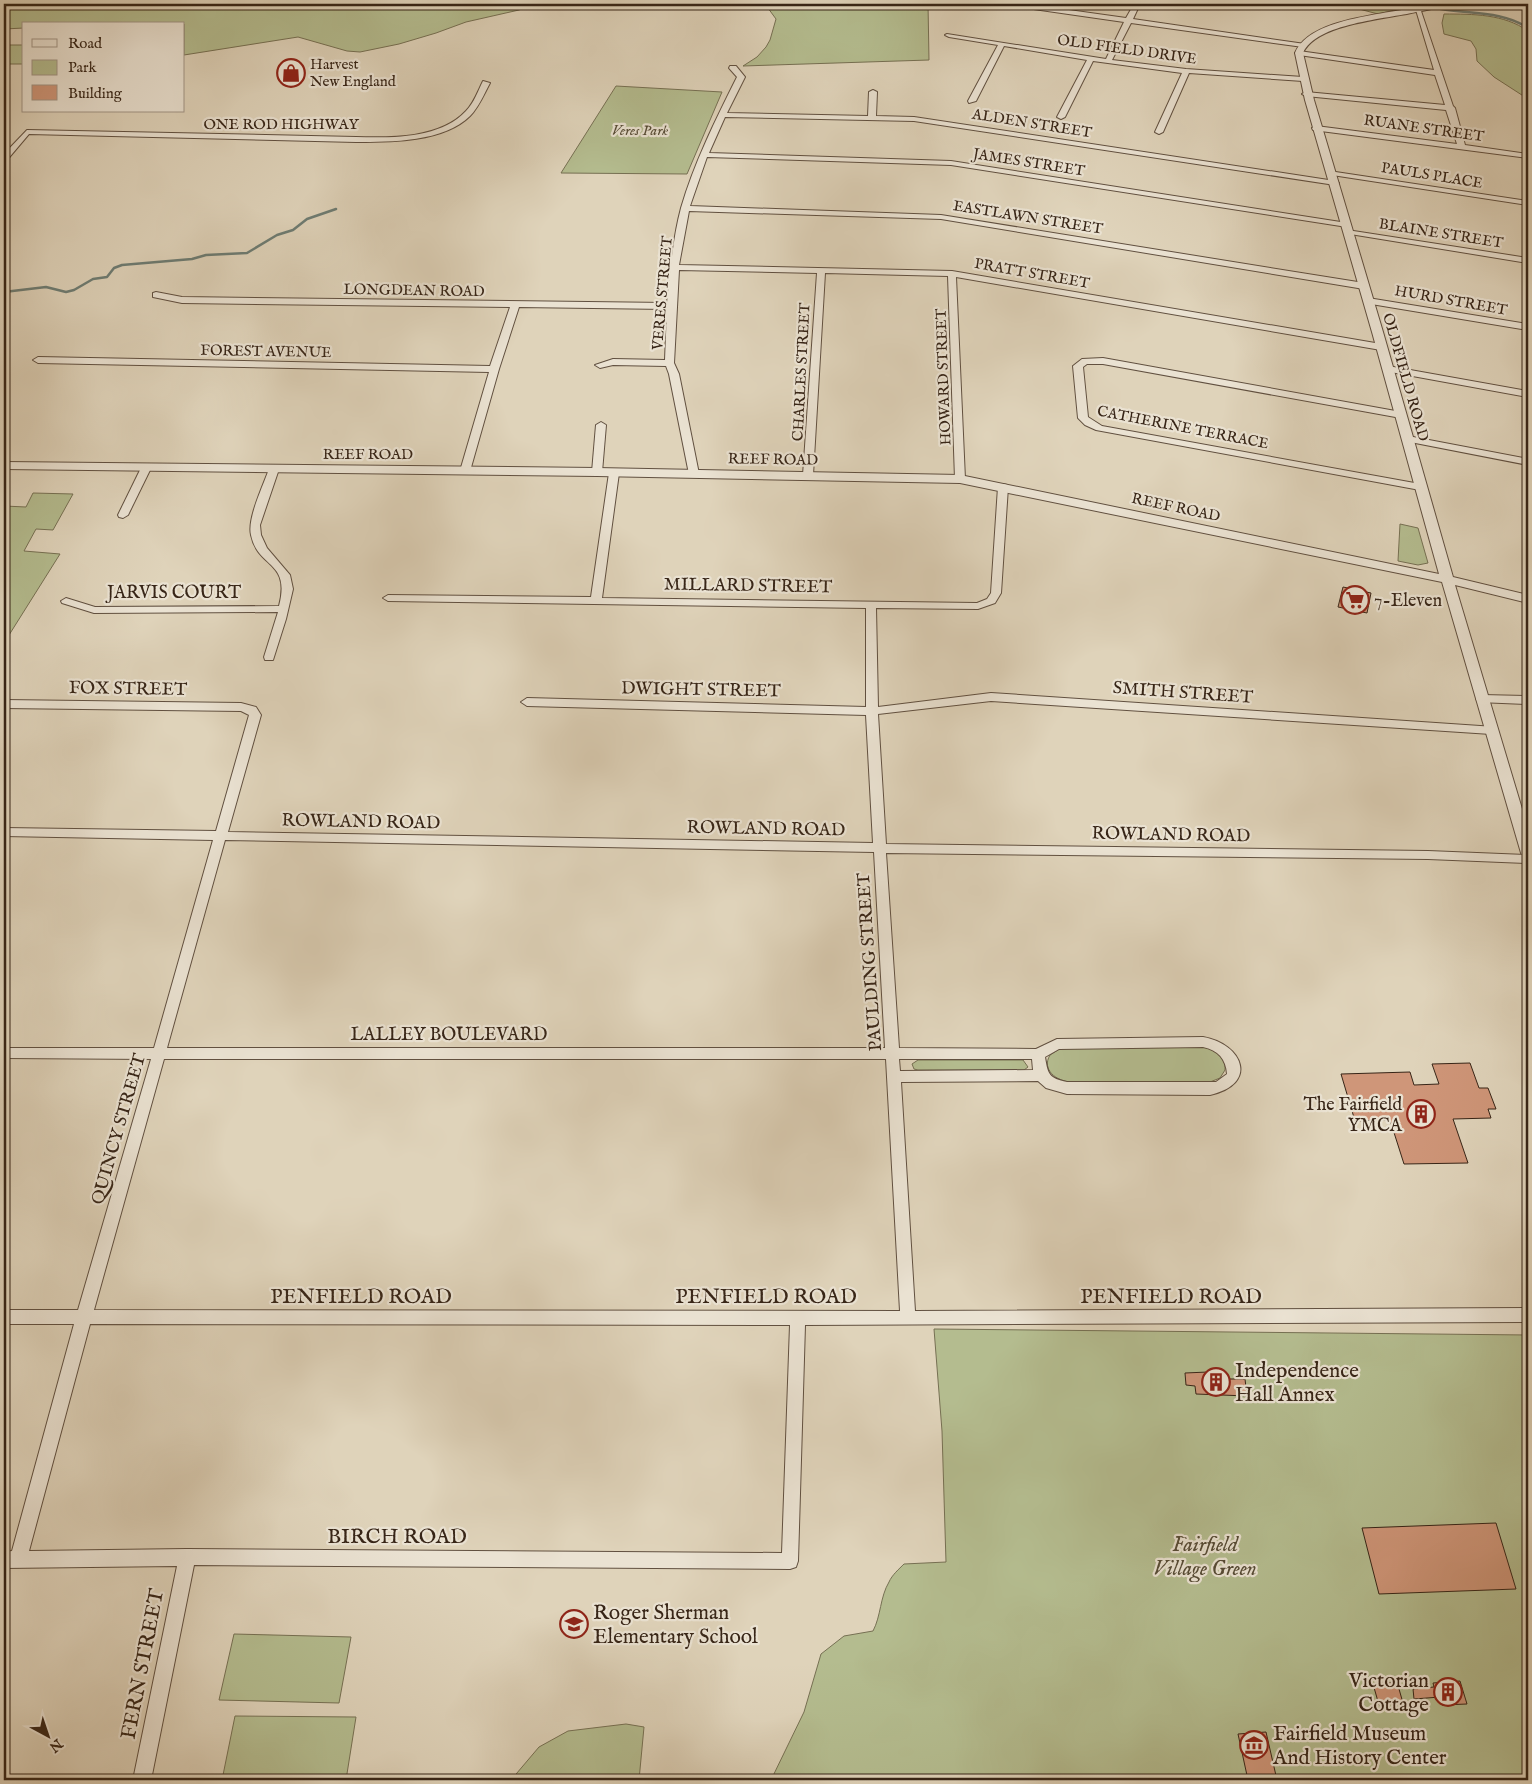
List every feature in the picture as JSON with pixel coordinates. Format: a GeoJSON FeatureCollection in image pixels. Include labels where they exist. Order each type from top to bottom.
{"type":"FeatureCollection","features":[{"type":"Feature","properties":{"kind":"street"},"geometry":{"type":"LineString","coordinates":[[1013,4],[1301,49],[1438,73]]}},
{"type":"Feature","properties":{"kind":"street"},"geometry":{"type":"LineString","coordinates":[[1108,61],[1137,4]]}},
{"type":"Feature","properties":{"kind":"street"},"geometry":{"type":"LineString","coordinates":[[1301,49],[1313,36],[1333,28],[1420,10],[1437,4]]}},
{"type":"Feature","properties":{"kind":"street"},"geometry":{"type":"LineString","coordinates":[[1420,10],[1462,147]]}},
{"type":"Feature","properties":{"kind":"street","name":"OLD FIELD DRIVE"},"geometry":{"type":"LineString","coordinates":[[949,35],[1091,59],[1186,71],[1303,80]]}},
{"type":"Feature","properties":{"kind":"street"},"geometry":{"type":"LineString","coordinates":[[972,101],[1002,44]]}},
{"type":"Feature","properties":{"kind":"street","name":"OLDFIELD ROAD"},"geometry":{"type":"LineString","coordinates":[[1301,49],[1306,94],[1334,178],[1420,487],[1528,853]]}},
{"type":"Feature","properties":{"kind":"street"},"geometry":{"type":"LineString","coordinates":[[1061,117],[1091,59]]}},
{"type":"Feature","properties":{"kind":"street","name":"VERES STREET"},"geometry":{"type":"LineString","coordinates":[[694,474],[674,374],[669,362],[675,267],[685,208],[704,156],[741,76],[733,68]]}},
{"type":"Feature","properties":{"kind":"street"},"geometry":{"type":"LineString","coordinates":[[1159,132],[1186,71]]}},
{"type":"Feature","properties":{"kind":"street","name":"ONE ROD HIGHWAY"},"geometry":{"type":"LineString","coordinates":[[4,158],[27,132],[282,138],[381,138],[424,135],[445,128],[467,116],[473,110],[486,83]]}},
{"type":"Feature","properties":{"kind":"street"},"geometry":{"type":"LineString","coordinates":[[872,118],[873,92]]}},
{"type":"Feature","properties":{"kind":"street"},"geometry":{"type":"LineString","coordinates":[[1306,94],[1451,108]]}},
{"type":"Feature","properties":{"kind":"street","name":"ALDEN STREET"},"geometry":{"type":"LineString","coordinates":[[722,115],[914,119],[1334,178]]}},
{"type":"Feature","properties":{"kind":"street","name":"RUANE STREET"},"geometry":{"type":"LineString","coordinates":[[1316,128],[1528,156]]}},
{"type":"Feature","properties":{"kind":"street","name":"JAMES STREET"},"geometry":{"type":"LineString","coordinates":[[704,156],[951,163],[1348,229]]}},
{"type":"Feature","properties":{"kind":"street","name":"PAULS PLACE"},"geometry":{"type":"LineString","coordinates":[[1334,178],[1528,203]]}},
{"type":"Feature","properties":{"kind":"street","name":"EASTLAWN STREET"},"geometry":{"type":"LineString","coordinates":[[685,208],[941,217],[1364,286]]}},
{"type":"Feature","properties":{"kind":"street","name":"BLAINE STREET"},"geometry":{"type":"LineString","coordinates":[[1348,229],[1528,261]]}},
{"type":"Feature","properties":{"kind":"street","name":"PRATT STREET"},"geometry":{"type":"LineString","coordinates":[[675,267],[952,274],[1381,347]]}},
{"type":"Feature","properties":{"kind":"street","name":"CHARLES STREET"},"geometry":{"type":"LineString","coordinates":[[808,475],[820,270]]}},
{"type":"Feature","properties":{"kind":"street","name":"HOWARD STREET"},"geometry":{"type":"LineString","coordinates":[[952,274],[960,479]]}},
{"type":"Feature","properties":{"kind":"street","name":"LONGDEAN ROAD"},"geometry":{"type":"LineString","coordinates":[[156,295],[182,300],[672,306]]}},
{"type":"Feature","properties":{"kind":"street","name":"HURD STREET"},"geometry":{"type":"LineString","coordinates":[[1368,300],[1528,328]]}},
{"type":"Feature","properties":{"kind":"street"},"geometry":{"type":"LineString","coordinates":[[465,471],[494,369],[515,305]]}},
{"type":"Feature","properties":{"kind":"street","name":"FOREST AVENUE"},"geometry":{"type":"LineString","coordinates":[[38,360],[494,369]]}},
{"type":"Feature","properties":{"kind":"street","name":"CATHERINE TERRACE"},"geometry":{"type":"LineString","coordinates":[[1401,415],[1103,361],[1084,361],[1078,366],[1083,418],[1088,423],[1099,428],[1420,487]]}},
{"type":"Feature","properties":{"kind":"street"},"geometry":{"type":"LineString","coordinates":[[600,366],[613,362],[669,362]]}},
{"type":"Feature","properties":{"kind":"street"},"geometry":{"type":"LineString","coordinates":[[1388,369],[1528,394]]}},
{"type":"Feature","properties":{"kind":"street"},"geometry":{"type":"LineString","coordinates":[[597,472],[601,425]]}},
{"type":"Feature","properties":{"kind":"street"},"geometry":{"type":"LineString","coordinates":[[1408,439],[1528,462]]}},
{"type":"Feature","properties":{"kind":"street","name":"REEF ROAD"},"geometry":{"type":"LineString","coordinates":[[4,466],[597,472],[960,479],[1449,580],[1528,599]]}},
{"type":"Feature","properties":{"kind":"street"},"geometry":{"type":"LineString","coordinates":[[123,515],[146,468]]}},
{"type":"Feature","properties":{"kind":"street"},"geometry":{"type":"LineString","coordinates":[[269,658],[289,585],[283,573],[260,548],[254,534],[255,525],[274,469]]}},
{"type":"Feature","properties":{"kind":"street"},"geometry":{"type":"LineString","coordinates":[[596,600],[614,473]]}},
{"type":"Feature","properties":{"kind":"street","name":"MILLARD STREET"},"geometry":{"type":"LineString","coordinates":[[388,598],[978,606],[991,601],[996,593],[1003,487]]}},
{"type":"Feature","properties":{"kind":"street","name":"JARVIS COURT"},"geometry":{"type":"LineString","coordinates":[[66,601],[94,610],[283,609]]}},
{"type":"Feature","properties":{"kind":"street","name":"PAULDING STREET"},"geometry":{"type":"LineString","coordinates":[[871,604],[873,711],[880,848],[894,1053],[908,1317]]}},
{"type":"Feature","properties":{"kind":"street","name":"SMITH STREET"},"geometry":{"type":"LineString","coordinates":[[873,711],[991,697],[1491,730]]}},
{"type":"Feature","properties":{"kind":"street"},"geometry":{"type":"LineString","coordinates":[[1482,699],[1528,700]]}},
{"type":"Feature","properties":{"kind":"street","name":"DWIGHT STREET"},"geometry":{"type":"LineString","coordinates":[[527,702],[873,711]]}},
{"type":"Feature","properties":{"kind":"street","name":"FOX STREET"},"geometry":{"type":"LineString","coordinates":[[4,704],[241,707],[252,710]]}},
{"type":"Feature","properties":{"kind":"street","name":"QUINCY STREET"},"geometry":{"type":"LineString","coordinates":[[11,1560],[84,1317],[160,1053],[254,721],[252,710]]}},
{"type":"Feature","properties":{"kind":"street","name":"ROWLAND ROAD"},"geometry":{"type":"LineString","coordinates":[[4,832],[1528,858]]}},
{"type":"Feature","properties":{"kind":"street"},"geometry":{"type":"LineString","coordinates":[[1203,1042],[1216,1045],[1226,1052],[1234,1069],[1234,1075],[1226,1083],[1210,1089],[1067,1088],[1051,1084],[1041,1075],[1038,1054],[1051,1046],[1068,1043],[1203,1042]]}},
{"type":"Feature","properties":{"kind":"street","name":"LALLEY BOULEVARD"},"geometry":{"type":"LineString","coordinates":[[4,1053],[1038,1054]]}},
{"type":"Feature","properties":{"kind":"street"},"geometry":{"type":"LineString","coordinates":[[894,1077],[1041,1075]]}},
{"type":"Feature","properties":{"kind":"street","name":"PENFIELD ROAD"},"geometry":{"type":"LineString","coordinates":[[4,1317],[798,1318],[1528,1315]]}},
{"type":"Feature","properties":{"kind":"street","name":"BIRCH ROAD"},"geometry":{"type":"LineString","coordinates":[[11,1560],[187,1557],[790,1561],[798,1318]]}},
{"type":"Feature","properties":{"kind":"street","name":"FERN STREET"},"geometry":{"type":"LineString","coordinates":[[142,1780],[187,1557]]}},
{"type":"Feature","properties":{"kind":"green space"},"geometry":{"type":"Polygon","coordinates":[[[4,4],[534,4],[519,10],[466,22],[399,44],[360,52],[347,51],[298,37],[185,55],[185,22],[22,22],[22,28],[4,29],[4,4]]]}},
{"type":"Feature","properties":{"kind":"green space"},"geometry":{"type":"Polygon","coordinates":[[[765,4],[928,4],[929,60],[743,66],[757,57],[770,40],[776,19],[765,4]]]}},
{"type":"Feature","properties":{"kind":"green space"},"geometry":{"type":"Polygon","coordinates":[[[1340,4],[1419,4],[1378,14],[1340,4]]]}},
{"type":"Feature","properties":{"kind":"green space"},"geometry":{"type":"Polygon","coordinates":[[[1444,14],[1499,18],[1519,25],[1528,31],[1528,99],[1494,77],[1477,61],[1476,49],[1471,41],[1444,34],[1442,23],[1444,14]]]}},
{"type":"Feature","properties":{"kind":"green space"},"geometry":{"type":"Polygon","coordinates":[[[4,45],[22,45],[22,64],[4,64],[4,45]]]}},
{"type":"Feature","properties":{"kind":"green space","name":"Veres Park"},"geometry":{"type":"Polygon","coordinates":[[[616,86],[722,92],[687,174],[561,173],[616,86]]]}},
{"type":"Feature","properties":{"kind":"green space"},"geometry":{"type":"Polygon","coordinates":[[[33,493],[73,494],[53,530],[36,529],[24,551],[60,554],[4,643],[4,506],[26,507],[33,493]]]}},
{"type":"Feature","properties":{"kind":"green space"},"geometry":{"type":"Polygon","coordinates":[[[1400,524],[1418,528],[1428,563],[1418,565],[1398,561],[1400,524]]]}},
{"type":"Feature","properties":{"kind":"green space"},"geometry":{"type":"Polygon","coordinates":[[[1202,1047],[1219,1054],[1225,1065],[1225,1070],[1220,1078],[1210,1082],[1070,1082],[1052,1074],[1048,1065],[1050,1055],[1061,1048],[1202,1047]]]}},
{"type":"Feature","properties":{"kind":"green space"},"geometry":{"type":"Polygon","coordinates":[[[918,1060],[1023,1060],[1028,1067],[1024,1070],[918,1070],[914,1069],[912,1064],[918,1060]]]}},
{"type":"Feature","properties":{"kind":"green space","name":"Fairfield Village Green"},"geometry":{"type":"Polygon","coordinates":[[[934,1329],[1528,1335],[1528,1780],[771,1780],[804,1712],[821,1654],[844,1636],[873,1631],[886,1588],[892,1577],[904,1564],[946,1562],[942,1431],[934,1329]]]}},
{"type":"Feature","properties":{"kind":"green space"},"geometry":{"type":"Polygon","coordinates":[[[234,1634],[351,1637],[339,1703],[219,1700],[234,1634]]]}},
{"type":"Feature","properties":{"kind":"green space"},"geometry":{"type":"Polygon","coordinates":[[[235,1716],[356,1717],[346,1780],[222,1780],[235,1716]]]}},
{"type":"Feature","properties":{"kind":"green space"},"geometry":{"type":"Polygon","coordinates":[[[626,1724],[644,1727],[639,1780],[511,1780],[539,1747],[568,1731],[626,1724]]]}},
{"type":"Feature","properties":{"kind":"building","name":"7-Eleven"},"geometry":{"type":"Polygon","coordinates":[[[1343,587],[1371,593],[1367,613],[1338,607],[1343,587]]]}},
{"type":"Feature","properties":{"kind":"building","name":"The Fairfield YMCA"},"geometry":{"type":"Polygon","coordinates":[[[1470,1063],[1479,1088],[1488,1088],[1496,1109],[1488,1109],[1491,1118],[1453,1119],[1468,1163],[1404,1164],[1390,1120],[1355,1121],[1341,1074],[1410,1072],[1414,1085],[1439,1084],[1432,1064],[1470,1063]]]}},
{"type":"Feature","properties":{"kind":"building","name":"Independence Hall Annex"},"geometry":{"type":"Polygon","coordinates":[[[1212,1369],[1220,1372],[1221,1379],[1245,1379],[1247,1396],[1196,1394],[1195,1386],[1186,1385],[1185,1373],[1208,1372],[1212,1369]]]}},
{"type":"Feature","properties":{"kind":"building"},"geometry":{"type":"Polygon","coordinates":[[[1496,1523],[1516,1589],[1379,1594],[1362,1528],[1496,1523]]]}},
{"type":"Feature","properties":{"kind":"building","name":"Victorian Cottage"},"geometry":{"type":"Polygon","coordinates":[[[1460,1681],[1467,1704],[1442,1705],[1440,1697],[1414,1699],[1413,1689],[1434,1687],[1433,1683],[1460,1681]]]}},
{"type":"Feature","properties":{"kind":"building"},"geometry":{"type":"Polygon","coordinates":[[[1397,1682],[1403,1703],[1379,1705],[1373,1684],[1397,1682]]]}},
{"type":"Feature","properties":{"kind":"building","name":"Fairfield Museum And History Center"},"geometry":{"type":"Polygon","coordinates":[[[1266,1732],[1277,1780],[1248,1780],[1238,1734],[1266,1732]]]}},
{"type":"Feature","properties":{"kind":"waterway"},"geometry":{"type":"LineString","coordinates":[[1441,9],[1497,16],[1528,28]]}},
{"type":"Feature","properties":{"kind":"waterway"},"geometry":{"type":"LineString","coordinates":[[4,292],[46,287],[66,292],[74,290],[93,279],[107,277],[114,268],[122,265],[192,259],[206,255],[247,253],[277,235],[293,230],[307,219],[336,209]]}},
{"type":"Feature","properties":{"kind":"place","name":"Harvest New England"},"geometry":{"type":"Point","coordinates":[291,73]}},
{"type":"Feature","properties":{"kind":"place","name":"7-Eleven"},"geometry":{"type":"Point","coordinates":[1355,600]}},
{"type":"Feature","properties":{"kind":"place","name":"The Fairfield YMCA"},"geometry":{"type":"Point","coordinates":[1421,1114]}},
{"type":"Feature","properties":{"kind":"place","name":"Independence Hall Annex"},"geometry":{"type":"Point","coordinates":[1216,1382]}},
{"type":"Feature","properties":{"kind":"place","name":"Roger Sherman Elementary School"},"geometry":{"type":"Point","coordinates":[574,1624]}},
{"type":"Feature","properties":{"kind":"place","name":"Victorian Cottage"},"geometry":{"type":"Point","coordinates":[1448,1692]}},
{"type":"Feature","properties":{"kind":"place","name":"Fairfield Museum And History Center"},"geometry":{"type":"Point","coordinates":[1254,1745]}}]}
